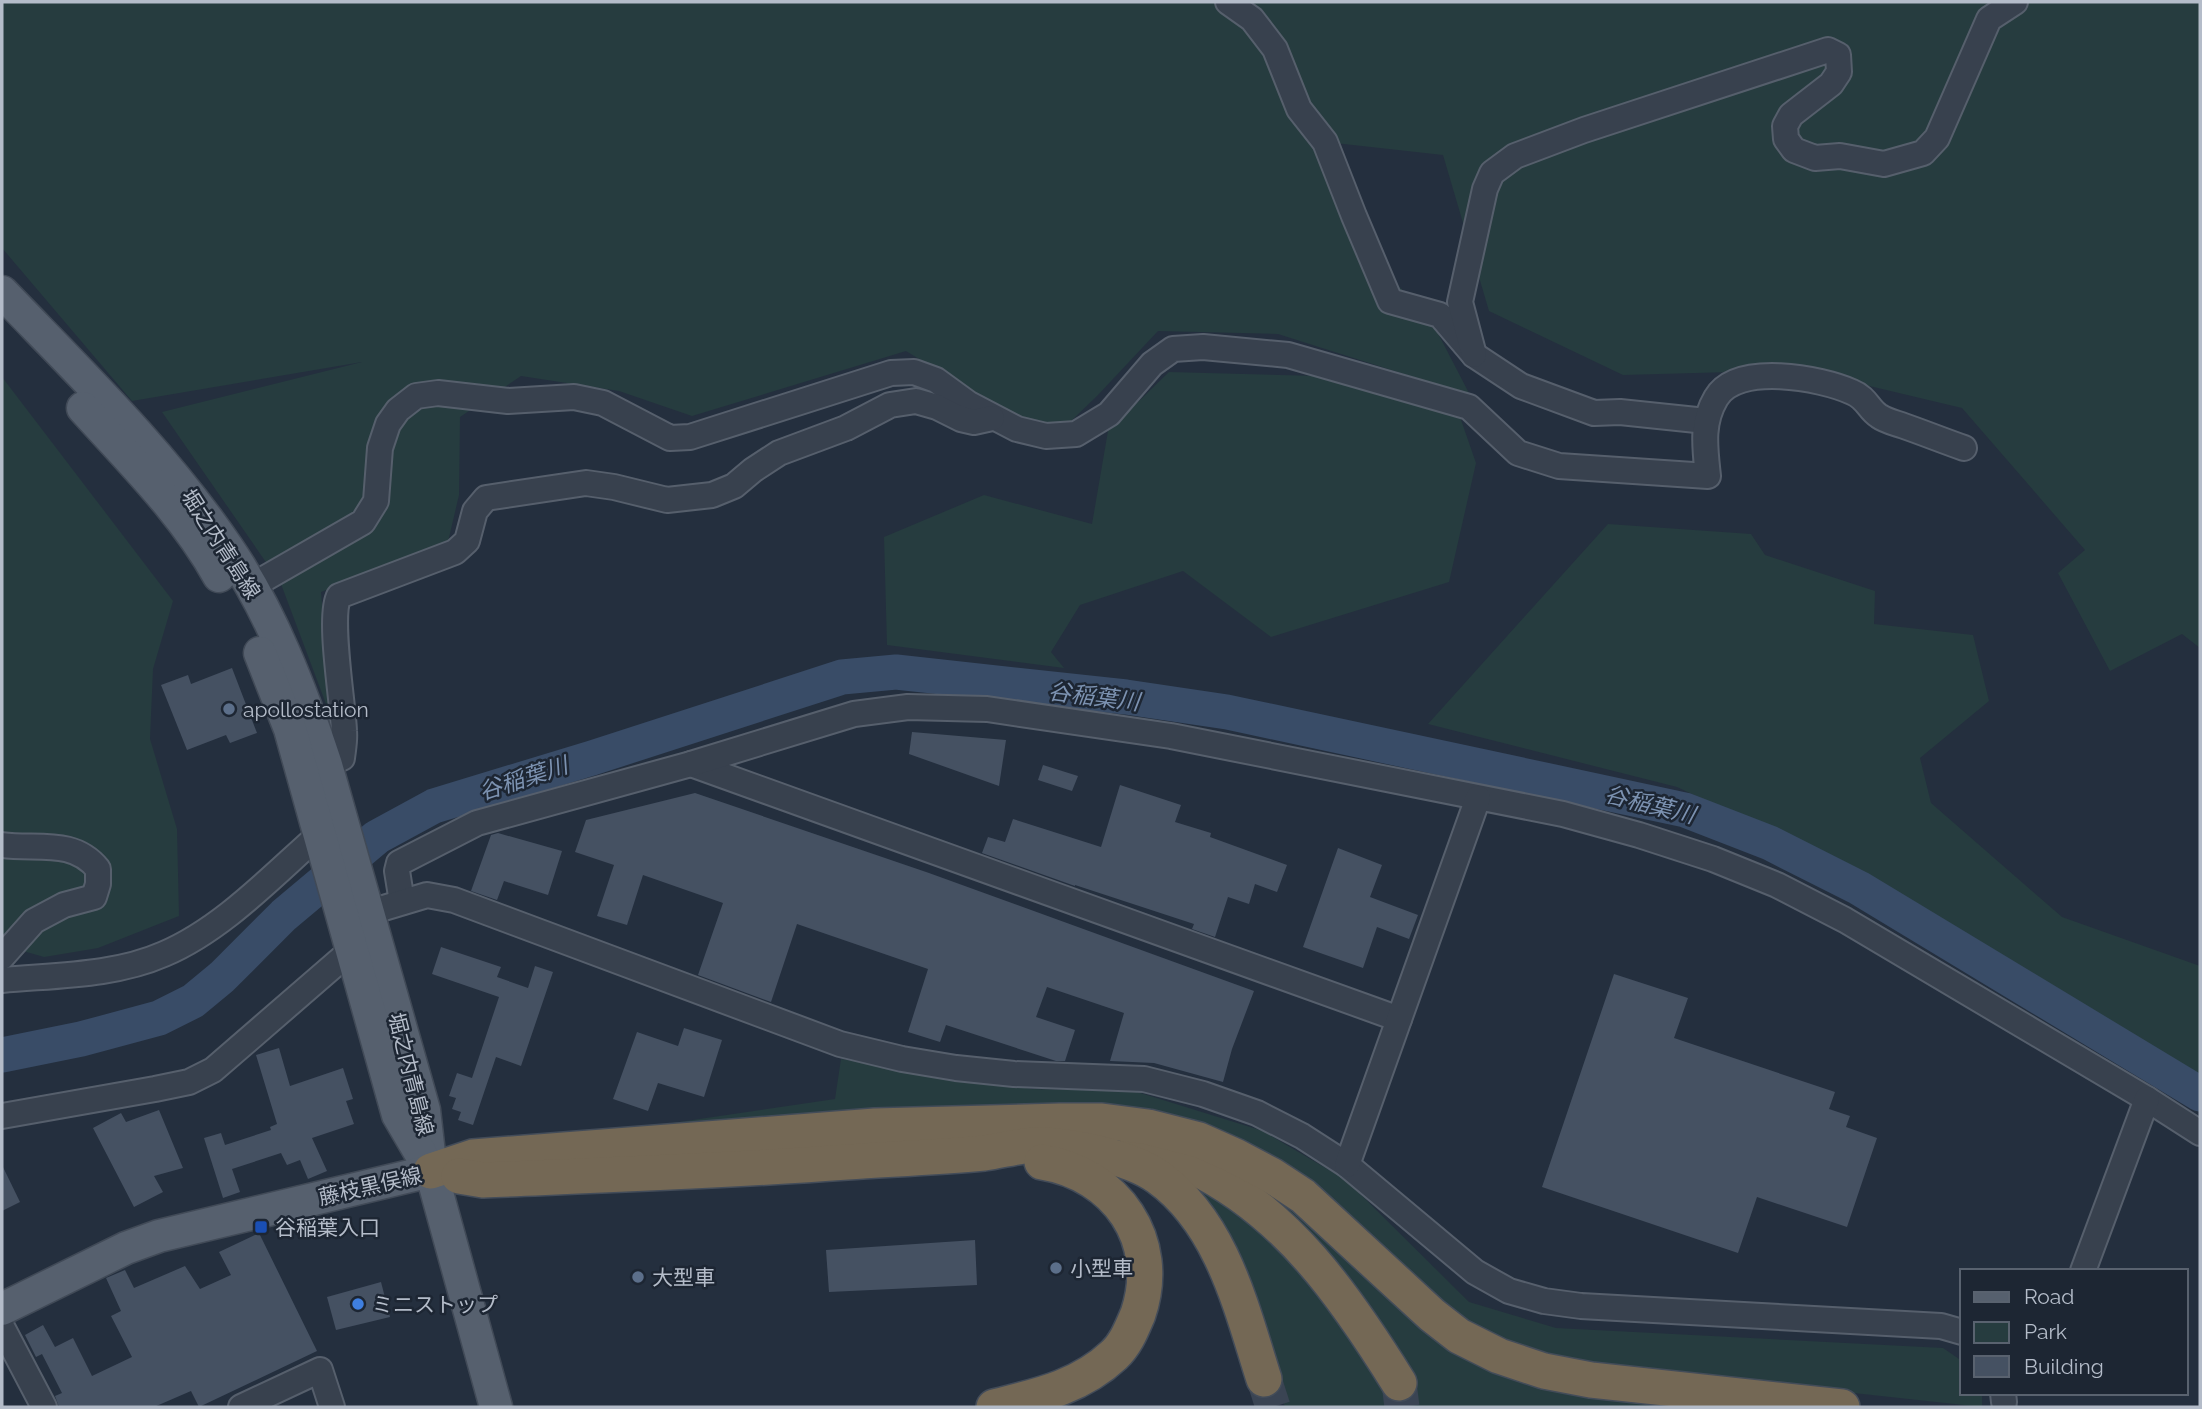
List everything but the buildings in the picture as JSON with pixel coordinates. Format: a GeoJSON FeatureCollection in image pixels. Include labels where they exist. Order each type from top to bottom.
{"type":"FeatureCollection","features":[{"type":"Feature","properties":{"kind":"highway"},"geometry":{"type":"LineString","coordinates":[[431,1171],[483,1180],[786,1167],[983,1138],[1060,1121],[1102,1121],[1147,1127],[1199,1140],[1271,1175],[1303,1196],[1432,1315],[1459,1336],[1499,1356],[1544,1371],[1591,1380],[1842,1407]]}},
{"type":"Feature","properties":{"kind":"highway"},"geometry":{"type":"LineString","coordinates":[[1060,1121],[1143,1145],[1193,1166],[1241,1196],[1289,1234],[1319,1267],[1358,1317],[1399,1383]]}},
{"type":"Feature","properties":{"kind":"highway"},"geometry":{"type":"LineString","coordinates":[[431,1171],[473,1157],[875,1126],[1085,1150],[1117,1158],[1156,1175],[1188,1202],[1214,1241],[1241,1306],[1264,1379]]}},
{"type":"Feature","properties":{"kind":"highway"},"geometry":{"type":"LineString","coordinates":[[983,1138],[1082,1173],[1111,1194],[1134,1224],[1145,1260],[1143,1298],[1132,1330],[1117,1353],[1094,1372],[1060,1390],[994,1407]]}},
{"type":"Feature","properties":{"kind":"main road","name":"堀之内青島線"},"geometry":{"type":"LineString","coordinates":[[2,292],[180,481],[229,549],[271,625],[312,722],[326,765],[330,840]]}},
{"type":"Feature","properties":{"kind":"main road","name":"堀之内青島線"},"geometry":{"type":"LineString","coordinates":[[2,323],[161,494],[212,562],[255,639],[364,932],[424,1110],[431,1171]]}},
{"type":"Feature","properties":{"kind":"main road","name":"藤枝黒俣線"},"geometry":{"type":"LineString","coordinates":[[2,1309],[126,1248],[159,1236],[431,1171],[496,1407]]}},
{"type":"Feature","properties":{"kind":"street"},"geometry":{"type":"LineString","coordinates":[[1228,2],[1252,19],[1275,49],[1299,109],[1325,142],[1390,301],[1440,315],[1474,355],[1521,386],[1594,413],[1620,412],[1706,421]]}},
{"type":"Feature","properties":{"kind":"street"},"geometry":{"type":"LineString","coordinates":[[1474,355],[1460,302],[1485,190],[1492,173],[1515,156],[1828,50],[1838,55],[1839,72],[1831,84],[1791,115],[1785,126],[1786,139],[1794,150],[1815,158],[1839,156],[1884,164],[1923,153],[1937,138],[1989,19],[2015,2]]}},
{"type":"Feature","properties":{"kind":"street"},"geometry":{"type":"LineString","coordinates":[[250,587],[363,522],[376,501],[380,448],[388,424],[398,410],[416,396],[438,393],[508,401],[574,397],[603,403],[670,438],[690,437],[891,373],[914,372],[936,380],[969,404],[1017,429],[1046,436],[1076,435],[1109,414],[1152,364],[1173,349],[1203,347],[1288,355],[1469,407],[1518,453],[1559,466],[1708,476],[1704,442],[1706,421],[1717,395],[1737,381],[1773,375],[1816,380],[1852,392],[1865,399],[1878,416],[1964,448]]}},
{"type":"Feature","properties":{"kind":"street"},"geometry":{"type":"LineString","coordinates":[[326,765],[342,758],[345,734],[335,625],[335,604],[339,596],[454,552],[467,541],[475,511],[486,498],[586,483],[667,500],[712,495],[734,486],[779,453],[846,428],[891,405],[916,401],[974,422],[995,417]]}},
{"type":"Feature","properties":{"kind":"street"},"geometry":{"type":"LineString","coordinates":[[402,902],[397,871],[400,863],[477,823],[691,764],[854,714],[908,707],[987,709],[1171,736],[1563,814],[1713,859],[1845,919],[2200,1133]]}},
{"type":"Feature","properties":{"kind":"street"},"geometry":{"type":"LineString","coordinates":[[691,764],[1399,1019]]}},
{"type":"Feature","properties":{"kind":"street"},"geometry":{"type":"LineString","coordinates":[[1347,1165],[1478,798]]}},
{"type":"Feature","properties":{"kind":"street"},"geometry":{"type":"LineString","coordinates":[[2,980],[85,974],[162,955],[191,941],[330,840]]}},
{"type":"Feature","properties":{"kind":"street"},"geometry":{"type":"LineString","coordinates":[[2,845],[53,846],[74,850],[90,859],[98,869],[98,884],[94,897],[64,905],[34,921],[2,957]]}},
{"type":"Feature","properties":{"kind":"street"},"geometry":{"type":"LineString","coordinates":[[2,1116],[189,1082],[213,1070],[364,932],[402,902],[427,895],[454,900],[841,1044],[902,1059],[1014,1074],[1144,1080],[1203,1094],[1257,1113],[1303,1136],[1347,1165],[1475,1272],[1509,1291],[1544,1301],[1581,1306],[1941,1326],[1960,1331]]}},
{"type":"Feature","properties":{"kind":"street"},"geometry":{"type":"LineString","coordinates":[[2084,1269],[2147,1099]]}},
{"type":"Feature","properties":{"kind":"street"},"geometry":{"type":"LineString","coordinates":[[2,1327],[44,1407]]}},
{"type":"Feature","properties":{"kind":"street"},"geometry":{"type":"LineString","coordinates":[[241,1407],[320,1370],[332,1407]]}},
{"type":"Feature","properties":{"kind":"green space"},"geometry":{"type":"Polygon","coordinates":[[[2,2],[2200,2],[2200,648],[2182,634],[2110,671],[2058,573],[2085,550],[1962,408],[1769,362],[1732,372],[1623,375],[1489,311],[1443,155],[1326,142],[1350,230],[1346,232],[1430,318],[1470,395],[1278,334],[1158,331],[1070,422],[1026,424],[906,351],[692,416],[619,391],[521,376],[460,417],[459,495],[448,542],[321,592],[332,720],[281,584],[162,412],[362,362],[132,401],[2,248],[2,2]]]}},
{"type":"Feature","properties":{"kind":"green space"},"geometry":{"type":"Polygon","coordinates":[[[1169,372],[1320,376],[1460,417],[1476,463],[1449,582],[1271,637],[1183,571],[1080,605],[1051,652],[1064,668],[887,645],[884,537],[984,495],[1092,524],[1108,431],[1169,372]]]}},
{"type":"Feature","properties":{"kind":"green space"},"geometry":{"type":"Polygon","coordinates":[[[2,377],[173,601],[153,669],[150,739],[177,829],[179,916],[98,948],[44,957],[2,945],[2,377]]]}},
{"type":"Feature","properties":{"kind":"green space"},"geometry":{"type":"Polygon","coordinates":[[[1608,524],[1751,534],[1765,555],[1875,591],[1874,624],[1973,635],[1989,701],[1920,758],[1931,803],[2062,917],[2200,966],[2200,1076],[1858,872],[1677,787],[1428,724],[1608,524]]]}},
{"type":"Feature","properties":{"kind":"green space"},"geometry":{"type":"Polygon","coordinates":[[[841,1059],[1032,1089],[1134,1091],[1263,1131],[1346,1180],[1469,1302],[1556,1328],[1943,1348],[1960,1360],[1960,1395],[1982,1395],[1982,1407],[1533,1358],[1453,1319],[1311,1196],[1149,1116],[645,1127],[835,1099],[841,1059]]]}},
{"type":"Feature","properties":{"kind":"green space"},"geometry":{"type":"Polygon","coordinates":[[[1176,1140],[1265,1179],[1447,1339],[1768,1407],[1285,1407],[1243,1283],[1168,1174],[1222,1191],[1406,1381],[1176,1140]]]}},
{"type":"Feature","properties":{"kind":"waterway","name":"谷稲葉川"},"geometry":{"type":"LineString","coordinates":[[2,1055],[81,1039],[159,1018],[193,1001],[222,977],[284,915],[377,837],[434,806],[842,677],[896,672],[1126,697],[1227,712],[1685,810],[1770,843],[1859,888],[2200,1094]]}},
{"type":"Feature","properties":{"kind":"tunnel"},"geometry":{"type":"LineString","coordinates":[[1264,1379],[1273,1407]]}},
{"type":"Feature","properties":{"kind":"tunnel"},"geometry":{"type":"LineString","coordinates":[[1399,1383],[1402,1407]]}},
{"type":"Feature","properties":{"kind":"place","name":"apollostation"},"geometry":{"type":"Point","coordinates":[229,709]}},
{"type":"Feature","properties":{"kind":"place","name":"谷稲葉入口"},"geometry":{"type":"Point","coordinates":[261,1227]}},
{"type":"Feature","properties":{"kind":"place","name":"小型車"},"geometry":{"type":"Point","coordinates":[1056,1268]}},
{"type":"Feature","properties":{"kind":"place","name":"大型車"},"geometry":{"type":"Point","coordinates":[638,1277]}},
{"type":"Feature","properties":{"kind":"place","name":"ミニストップ"},"geometry":{"type":"Point","coordinates":[358,1304]}}]}
